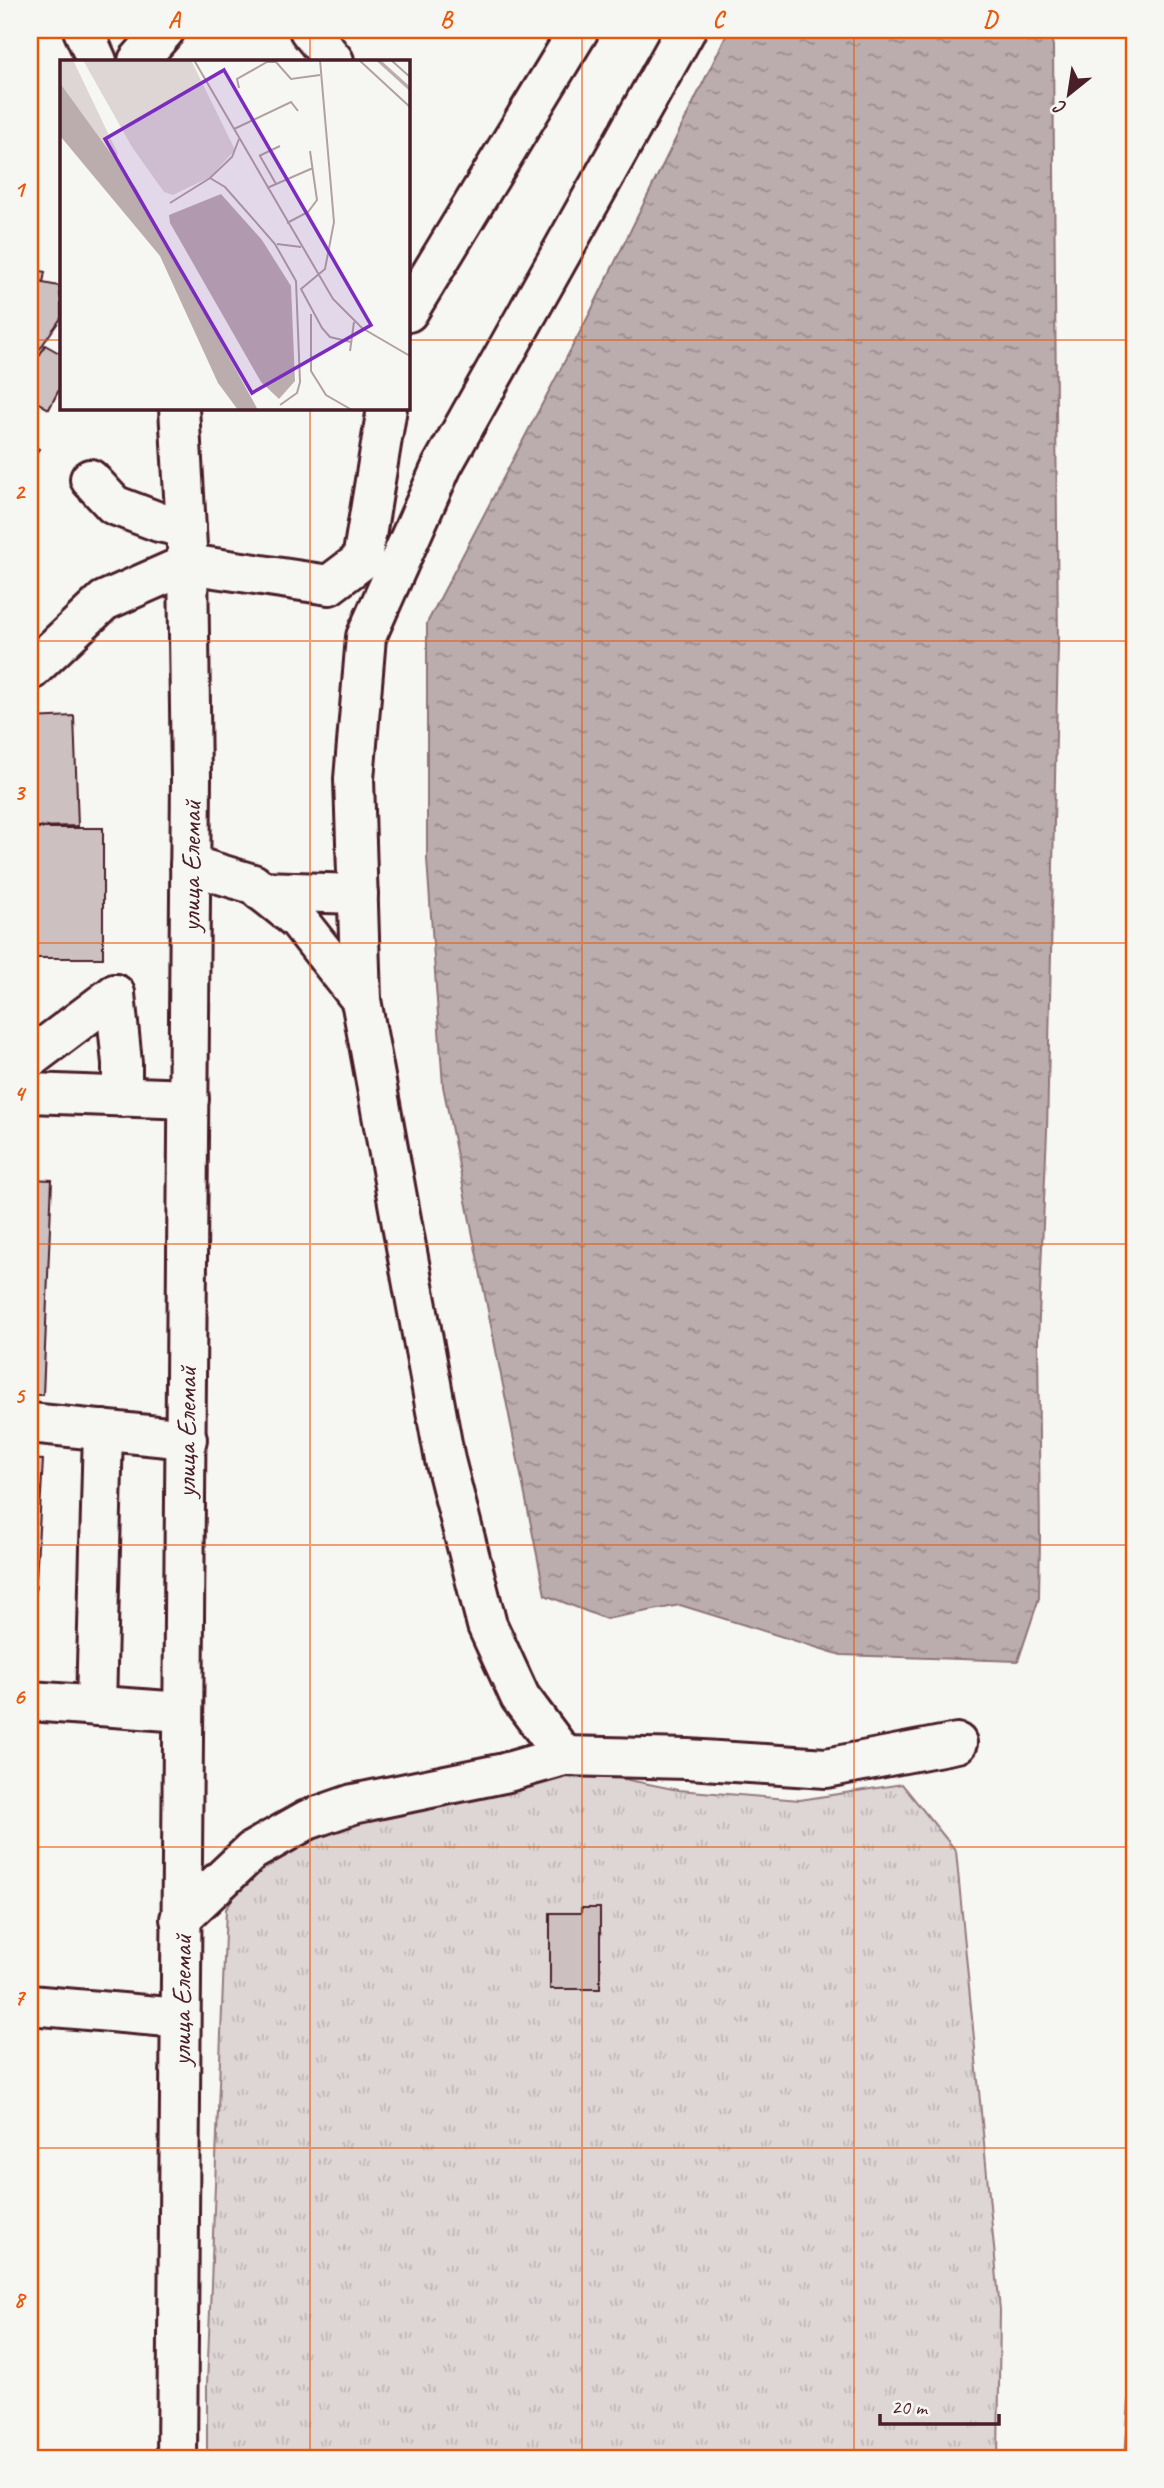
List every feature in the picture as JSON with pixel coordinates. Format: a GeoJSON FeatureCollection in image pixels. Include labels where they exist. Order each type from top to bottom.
{"type":"FeatureCollection","features":[{"type":"Feature","properties":{"kind":"street"},"geometry":{"type":"LineString","coordinates":[[83,30],[97,60]]}},
{"type":"Feature","properties":{"kind":"street"},"geometry":{"type":"LineString","coordinates":[[139,60],[165,30]]}},
{"type":"Feature","properties":{"kind":"street"},"geometry":{"type":"LineString","coordinates":[[309,30],[333,60]]}},
{"type":"Feature","properties":{"kind":"street"},"geometry":{"type":"LineString","coordinates":[[410,309],[579,30]]}},
{"type":"Feature","properties":{"kind":"street"},"geometry":{"type":"LineString","coordinates":[[564,1756],[520,1697],[487,1625],[445,1461],[361,1000],[354,779],[366,637],[442,466],[686,30]]}},
{"type":"Feature","properties":{"kind":"street","name":"улица Елемай"},"geometry":{"type":"LineString","coordinates":[[177,2458],[190,866],[187,546],[179,410]]}},
{"type":"Feature","properties":{"kind":"street"},"geometry":{"type":"LineString","coordinates":[[90,479],[114,505],[159,522],[187,546],[329,585],[362,560],[387,410]]}},
{"type":"Feature","properties":{"kind":"street"},"geometry":{"type":"LineString","coordinates":[[30,671],[104,601],[187,546]]}},
{"type":"Feature","properties":{"kind":"street"},"geometry":{"type":"LineString","coordinates":[[190,866],[253,884],[298,920],[361,1000]]}},
{"type":"Feature","properties":{"kind":"street"},"geometry":{"type":"LineString","coordinates":[[261,891],[358,894]]}},
{"type":"Feature","properties":{"kind":"street"},"geometry":{"type":"LineString","coordinates":[[30,1058],[115,994],[122,1063],[122,1097]]}},
{"type":"Feature","properties":{"kind":"street"},"geometry":{"type":"LineString","coordinates":[[30,1093],[189,1099]]}},
{"type":"Feature","properties":{"kind":"street"},"geometry":{"type":"LineString","coordinates":[[30,1423],[187,1439]]}},
{"type":"Feature","properties":{"kind":"street"},"geometry":{"type":"LineString","coordinates":[[96,1706],[103,1430]]}},
{"type":"Feature","properties":{"kind":"street"},"geometry":{"type":"LineString","coordinates":[[30,1701],[183,1712]]}},
{"type":"Feature","properties":{"kind":"street"},"geometry":{"type":"LineString","coordinates":[[180,1919],[252,1851],[307,1820],[353,1804],[504,1773],[564,1756],[688,1759],[826,1768],[957,1743]]}},
{"type":"Feature","properties":{"kind":"street"},"geometry":{"type":"LineString","coordinates":[[30,2005],[180,2018]]}},
{"type":"Feature","properties":{"kind":"green space"},"geometry":{"type":"Polygon","coordinates":[[[559,1766],[678,1790],[800,1800],[902,1784],[956,1851],[1000,2310],[998,2458],[207,2458],[207,2385],[226,1909],[257,1860],[437,1794],[559,1766]]]}},
{"type":"Feature","properties":{"kind":"green space"},"geometry":{"type":"Polygon","coordinates":[[[1134,2332],[1134,2458],[1125,2458],[1134,2332]]]}},
{"type":"Feature","properties":{"kind":"water"},"geometry":{"type":"Polygon","coordinates":[[[729,30],[1049,30],[1053,46],[1058,646],[1047,1131],[1038,1340],[1039,1598],[1018,1661],[841,1655],[680,1605],[606,1619],[545,1595],[443,1086],[427,859],[427,623],[590,313],[729,30]]]}},
{"type":"Feature","properties":{"kind":"building"},"geometry":{"type":"Polygon","coordinates":[[[30,268],[45,272],[43,283],[59,286],[60,319],[39,350],[30,348],[30,268]]]}},
{"type":"Feature","properties":{"kind":"building"},"geometry":{"type":"Polygon","coordinates":[[[45,345],[60,353],[60,388],[49,409],[30,398],[30,364],[32,360],[36,362],[45,345]]]}},
{"type":"Feature","properties":{"kind":"building"},"geometry":{"type":"Polygon","coordinates":[[[30,444],[39,449],[30,465],[30,444]]]}},
{"type":"Feature","properties":{"kind":"building"},"geometry":{"type":"Polygon","coordinates":[[[74,716],[78,826],[30,827],[30,718],[74,716]]]}},
{"type":"Feature","properties":{"kind":"building"},"geometry":{"type":"Polygon","coordinates":[[[32,828],[103,828],[103,958],[33,958],[32,828]]]}},
{"type":"Feature","properties":{"kind":"building"},"geometry":{"type":"Polygon","coordinates":[[[30,1179],[52,1180],[43,1395],[30,1395],[30,1179]]]}},
{"type":"Feature","properties":{"kind":"building"},"geometry":{"type":"Polygon","coordinates":[[[30,1459],[43,1460],[35,1598],[30,1598],[30,1459]]]}},
{"type":"Feature","properties":{"kind":"building"},"geometry":{"type":"Polygon","coordinates":[[[30,1735],[33,1735],[30,1951],[30,1735]]]}},
{"type":"Feature","properties":{"kind":"building"},"geometry":{"type":"Polygon","coordinates":[[[581,1908],[600,1908],[600,1989],[550,1989],[550,1913],[581,1913],[581,1908]]]}}]}
